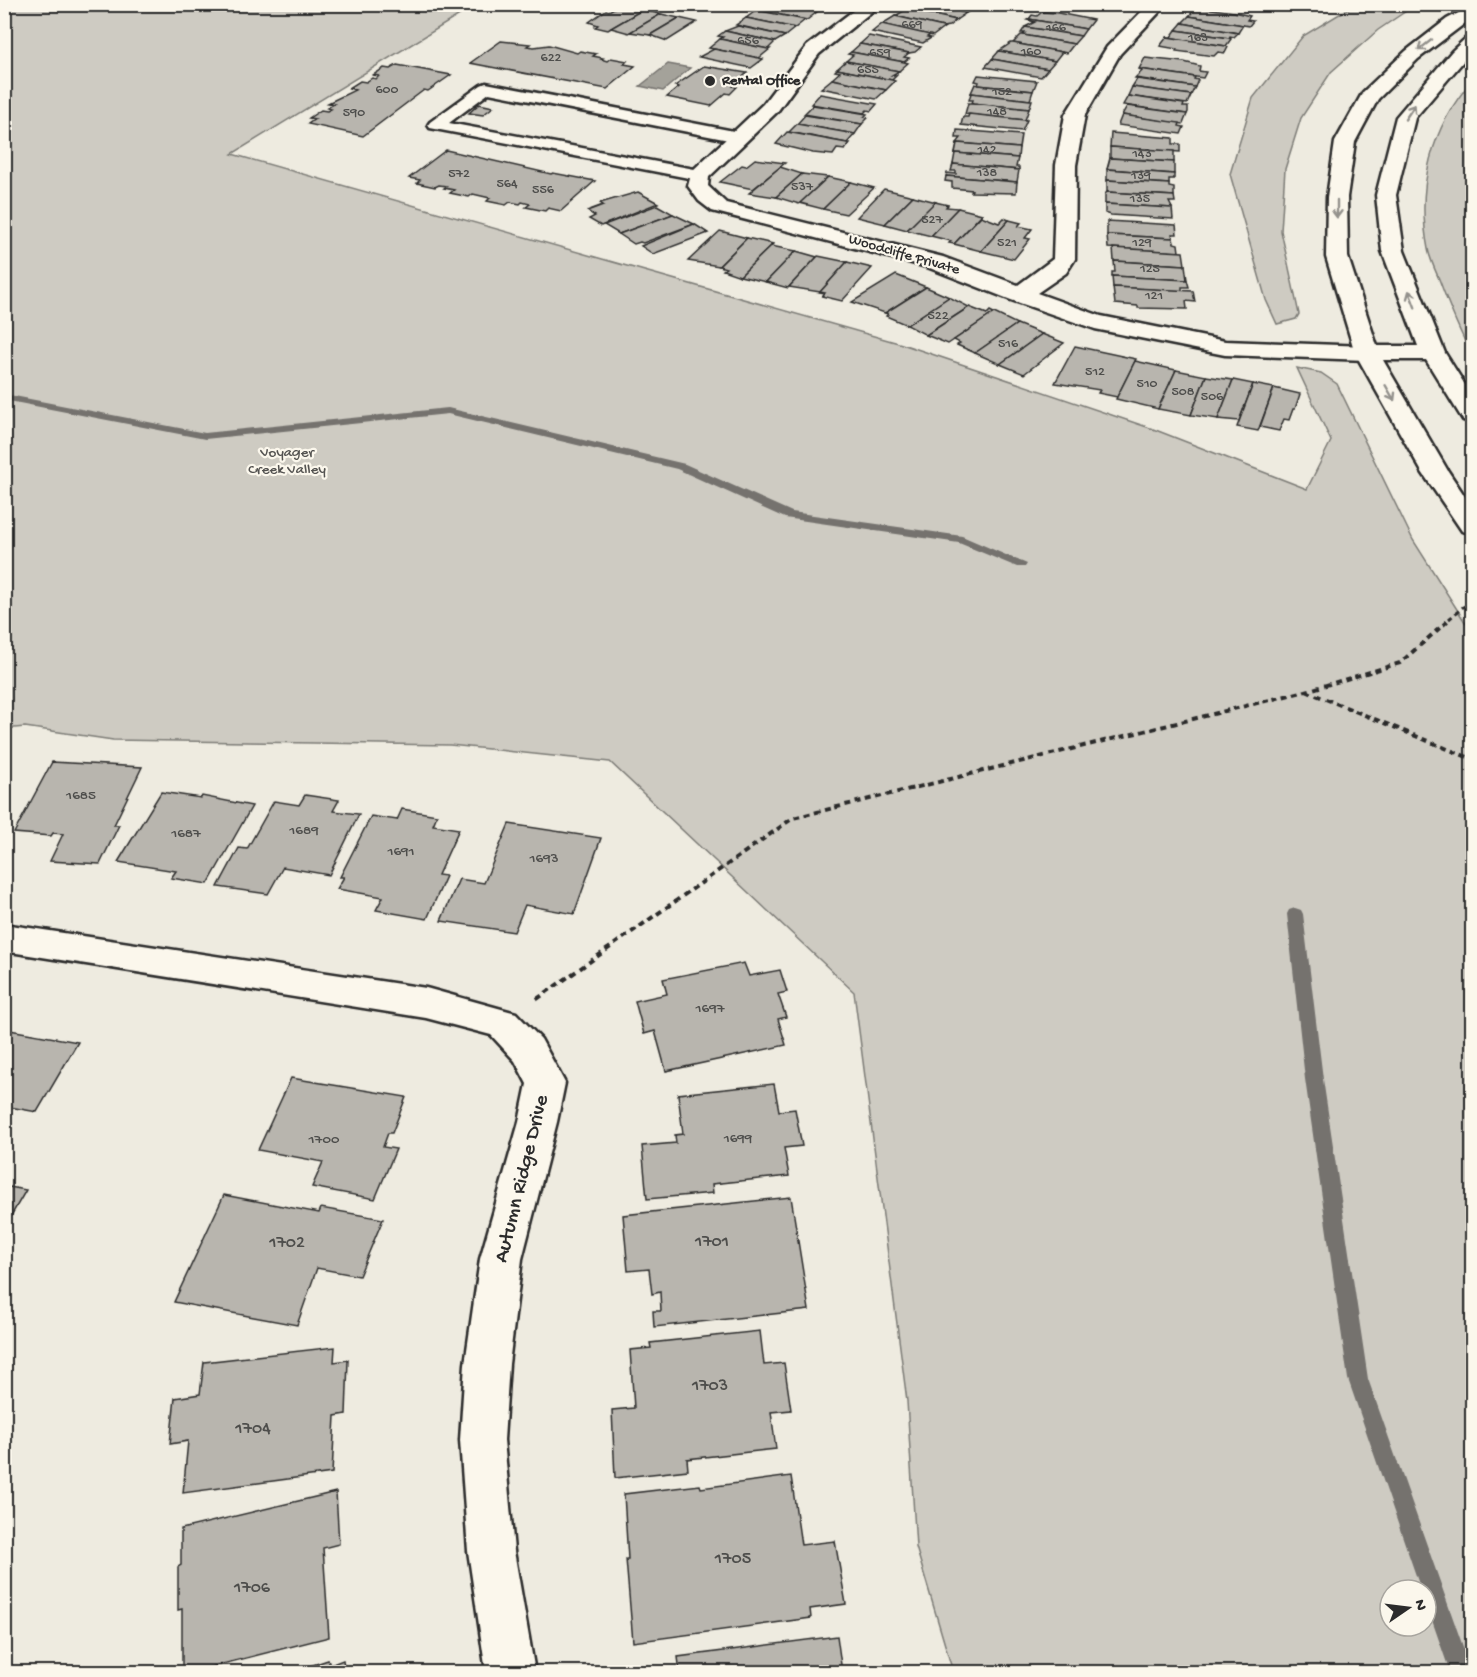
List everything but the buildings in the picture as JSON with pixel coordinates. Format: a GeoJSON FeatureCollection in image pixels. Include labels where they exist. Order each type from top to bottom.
{"type":"FeatureCollection","features":[{"type":"Feature","properties":{"kind":"street"},"geometry":{"type":"LineString","coordinates":[[699,175],[780,97],[791,78],[813,50],[873,4]]}},
{"type":"Feature","properties":{"kind":"street"},"geometry":{"type":"LineString","coordinates":[[1019,295],[1058,268],[1064,259],[1066,165],[1071,134],[1082,101],[1113,51],[1159,4]]}},
{"type":"Feature","properties":{"kind":"street"},"geometry":{"type":"LineString","coordinates":[[1473,11],[1453,23],[1412,55],[1370,96],[1345,142],[1337,197],[1337,257],[1367,353],[1435,472],[1473,525]]}},
{"type":"Feature","properties":{"kind":"street"},"geometry":{"type":"LineString","coordinates":[[1473,42],[1458,55],[1406,117],[1386,195],[1394,251],[1433,353],[1473,415]]}},
{"type":"Feature","properties":{"kind":"street","name":"Woodcliffe Private"},"geometry":{"type":"LineString","coordinates":[[699,175],[698,186],[706,197],[719,207],[897,251],[960,271],[1095,322],[1225,348],[1433,353]]}},
{"type":"Feature","properties":{"kind":"street"},"geometry":{"type":"LineString","coordinates":[[4,937],[426,1003],[503,1023]]}},
{"type":"Feature","properties":{"kind":"street","name":"Autumn Ridge Drive"},"geometry":{"type":"LineString","coordinates":[[503,1023],[528,1050],[546,1083],[538,1122],[501,1259],[487,1364],[482,1440],[491,1551],[511,1672]]}},
{"type":"Feature","properties":{"kind":"lane"},"geometry":{"type":"LineString","coordinates":[[699,175],[435,125],[486,88],[739,137]]}},
{"type":"Feature","properties":{"kind":"path"},"geometry":{"type":"LineString","coordinates":[[503,1023],[793,818],[1306,691],[1400,663],[1463,607],[1473,604]]}},
{"type":"Feature","properties":{"kind":"path"},"geometry":{"type":"LineString","coordinates":[[1306,691],[1473,759]]}},
{"type":"Feature","properties":{"kind":"green space"},"geometry":{"type":"Polygon","coordinates":[[[1356,4],[1415,5],[1378,30],[1331,72],[1301,118],[1285,169],[1281,231],[1299,314],[1296,319],[1277,324],[1266,300],[1230,174],[1253,98],[1303,36],[1356,4]]]}},
{"type":"Feature","properties":{"kind":"green space","name":"Voyager Creek Valley"},"geometry":{"type":"Polygon","coordinates":[[[4,5],[476,5],[232,154],[902,344],[1153,429],[1307,489],[1331,441],[1297,368],[1321,373],[1337,384],[1413,540],[1472,633],[1472,1672],[953,1672],[916,1547],[907,1401],[854,992],[610,762],[450,745],[113,740],[25,727],[5,729],[4,5]]]}},
{"type":"Feature","properties":{"kind":"green space"},"geometry":{"type":"Polygon","coordinates":[[[1472,81],[1472,355],[1454,318],[1430,257],[1424,203],[1430,159],[1437,138],[1446,118],[1472,81]]]}},
{"type":"Feature","properties":{"kind":"shaded area"},"geometry":{"type":"Polygon","coordinates":[[[668,64],[690,68],[663,91],[640,86],[668,64]]]}},
{"type":"Feature","properties":{"kind":"waterway"},"geometry":{"type":"LineString","coordinates":[[4,397],[205,436],[448,411],[681,466],[789,515],[962,540],[1021,564]]}},
{"type":"Feature","properties":{"kind":"waterway"},"geometry":{"type":"LineString","coordinates":[[1295,914],[1314,1079],[1358,1379],[1461,1672]]}},
{"type":"Feature","properties":{"kind":"place","name":"Rental Office"},"geometry":{"type":"Point","coordinates":[710,81]}}]}
